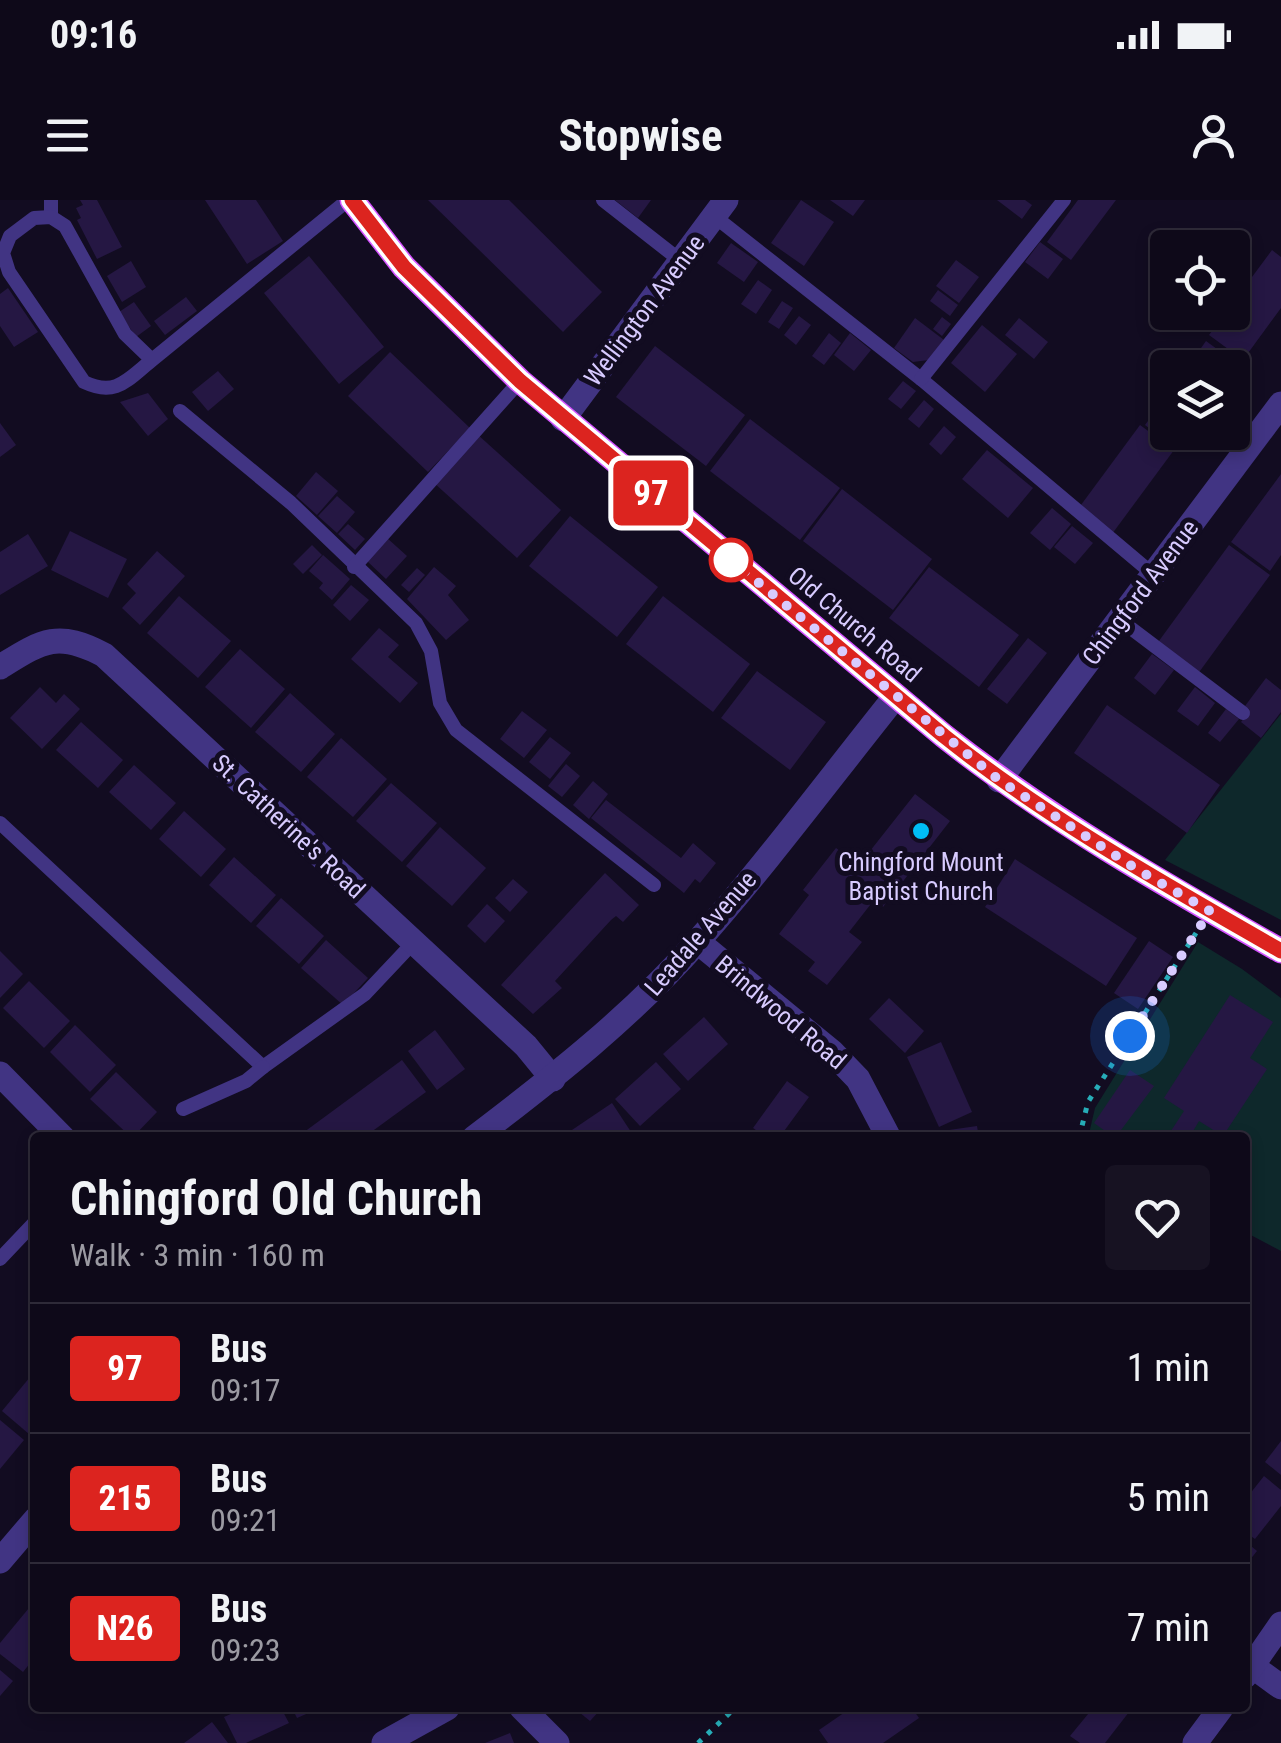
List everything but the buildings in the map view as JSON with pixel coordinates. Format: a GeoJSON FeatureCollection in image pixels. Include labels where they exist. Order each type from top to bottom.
{"type":"FeatureCollection","features":[{"type":"Feature","properties":{"kind":"main road","name":"Old Church Road"},"geometry":{"type":"LineString","coordinates":[[350,200],[404,267],[520,381],[895,697],[999,780],[1138,870],[1281,951]]}},
{"type":"Feature","properties":{"kind":"street","name":"Wellington Avenue"},"geometry":{"type":"LineString","coordinates":[[562,419],[720,208]]}},
{"type":"Feature","properties":{"kind":"street","name":"Chingford Avenue"},"geometry":{"type":"LineString","coordinates":[[999,780],[1281,404]]}},
{"type":"Feature","properties":{"kind":"street","name":"St. Catherine's Road"},"geometry":{"type":"LineString","coordinates":[[0,668],[33,646],[50,640],[68,640],[104,655],[526,1046],[553,1079]]}},
{"type":"Feature","properties":{"kind":"street","name":"Leadale Avenue"},"geometry":{"type":"LineString","coordinates":[[482,1132],[553,1079],[640,1001],[698,942],[895,697]]}},
{"type":"Feature","properties":{"kind":"street","name":"Brindwood Road"},"geometry":{"type":"LineString","coordinates":[[698,942],[858,1078],[885,1132]]}},
{"type":"Feature","properties":{"kind":"street"},"geometry":{"type":"LineString","coordinates":[[0,1074],[57,1132]]}},
{"type":"Feature","properties":{"kind":"street"},"geometry":{"type":"LineString","coordinates":[[0,1560],[30,1526]]}},
{"type":"Feature","properties":{"kind":"street"},"geometry":{"type":"LineString","coordinates":[[1250,1668],[1281,1624]]}},
{"type":"Feature","properties":{"kind":"street"},"geometry":{"type":"LineString","coordinates":[[1250,1672],[1281,1686]]}},
{"type":"Feature","properties":{"kind":"street"},"geometry":{"type":"LineString","coordinates":[[384,1743],[440,1712]]}},
{"type":"Feature","properties":{"kind":"street"},"geometry":{"type":"LineString","coordinates":[[526,1712],[557,1743]]}},
{"type":"Feature","properties":{"kind":"street"},"geometry":{"type":"LineString","coordinates":[[1194,1743],[1218,1712]]}},
{"type":"Feature","properties":{"kind":"lane"},"geometry":{"type":"LineString","coordinates":[[51,217],[52,200]]}},
{"type":"Feature","properties":{"kind":"lane"},"geometry":{"type":"LineString","coordinates":[[152,360],[125,334],[65,226],[51,217],[34,218],[10,236],[3,253],[8,272],[84,382],[101,390],[119,386],[152,360],[350,200]]}},
{"type":"Feature","properties":{"kind":"lane"},"geometry":{"type":"LineString","coordinates":[[603,200],[680,261]]}},
{"type":"Feature","properties":{"kind":"lane"},"geometry":{"type":"LineString","coordinates":[[921,378],[1064,200]]}},
{"type":"Feature","properties":{"kind":"lane"},"geometry":{"type":"LineString","coordinates":[[720,208],[1154,576]]}},
{"type":"Feature","properties":{"kind":"lane"},"geometry":{"type":"LineString","coordinates":[[354,567],[520,381]]}},
{"type":"Feature","properties":{"kind":"lane"},"geometry":{"type":"LineString","coordinates":[[180,411],[291,504],[416,622],[431,650],[440,704],[456,730],[654,885]]}},
{"type":"Feature","properties":{"kind":"lane"},"geometry":{"type":"LineString","coordinates":[[1120,620],[1243,714]]}},
{"type":"Feature","properties":{"kind":"lane"},"geometry":{"type":"LineString","coordinates":[[0,823],[263,1066]]}},
{"type":"Feature","properties":{"kind":"lane"},"geometry":{"type":"LineString","coordinates":[[183,1109],[246,1081],[365,994],[414,942]]}},
{"type":"Feature","properties":{"kind":"lane"},"geometry":{"type":"LineString","coordinates":[[0,1259],[30,1227]]}},
{"type":"Feature","properties":{"kind":"path"},"geometry":{"type":"LineString","coordinates":[[1080,1132],[1088,1102],[1210,911]]}},
{"type":"Feature","properties":{"kind":"path"},"geometry":{"type":"LineString","coordinates":[[698,1743],[731,1712]]}},
{"type":"Feature","properties":{"kind":"green space"},"geometry":{"type":"Polygon","coordinates":[[[1281,714],[1281,920],[1165,860],[1281,714]]]}},
{"type":"Feature","properties":{"kind":"green space"},"geometry":{"type":"Polygon","coordinates":[[[1198,942],[1281,998],[1281,1251],[1250,1235],[1250,1132],[1089,1132],[1095,1108],[1198,942]]]}},
{"type":"Feature","properties":{"kind":"bus line","name":"97"},"geometry":{"type":"LineString","coordinates":[[352,200],[404,267],[520,381],[944,736],[999,780],[1138,870],[1281,951]]}},
{"type":"Feature","properties":{"kind":"place","name":"Chingford Mount Baptist Church"},"geometry":{"type":"Point","coordinates":[921,831]}},
{"type":"Feature","properties":{"kind":"route"},"geometry":{"type":"LineString","coordinates":[[731,560],[999,780],[1138,870],[1210,911],[1130,1036]]}}]}
